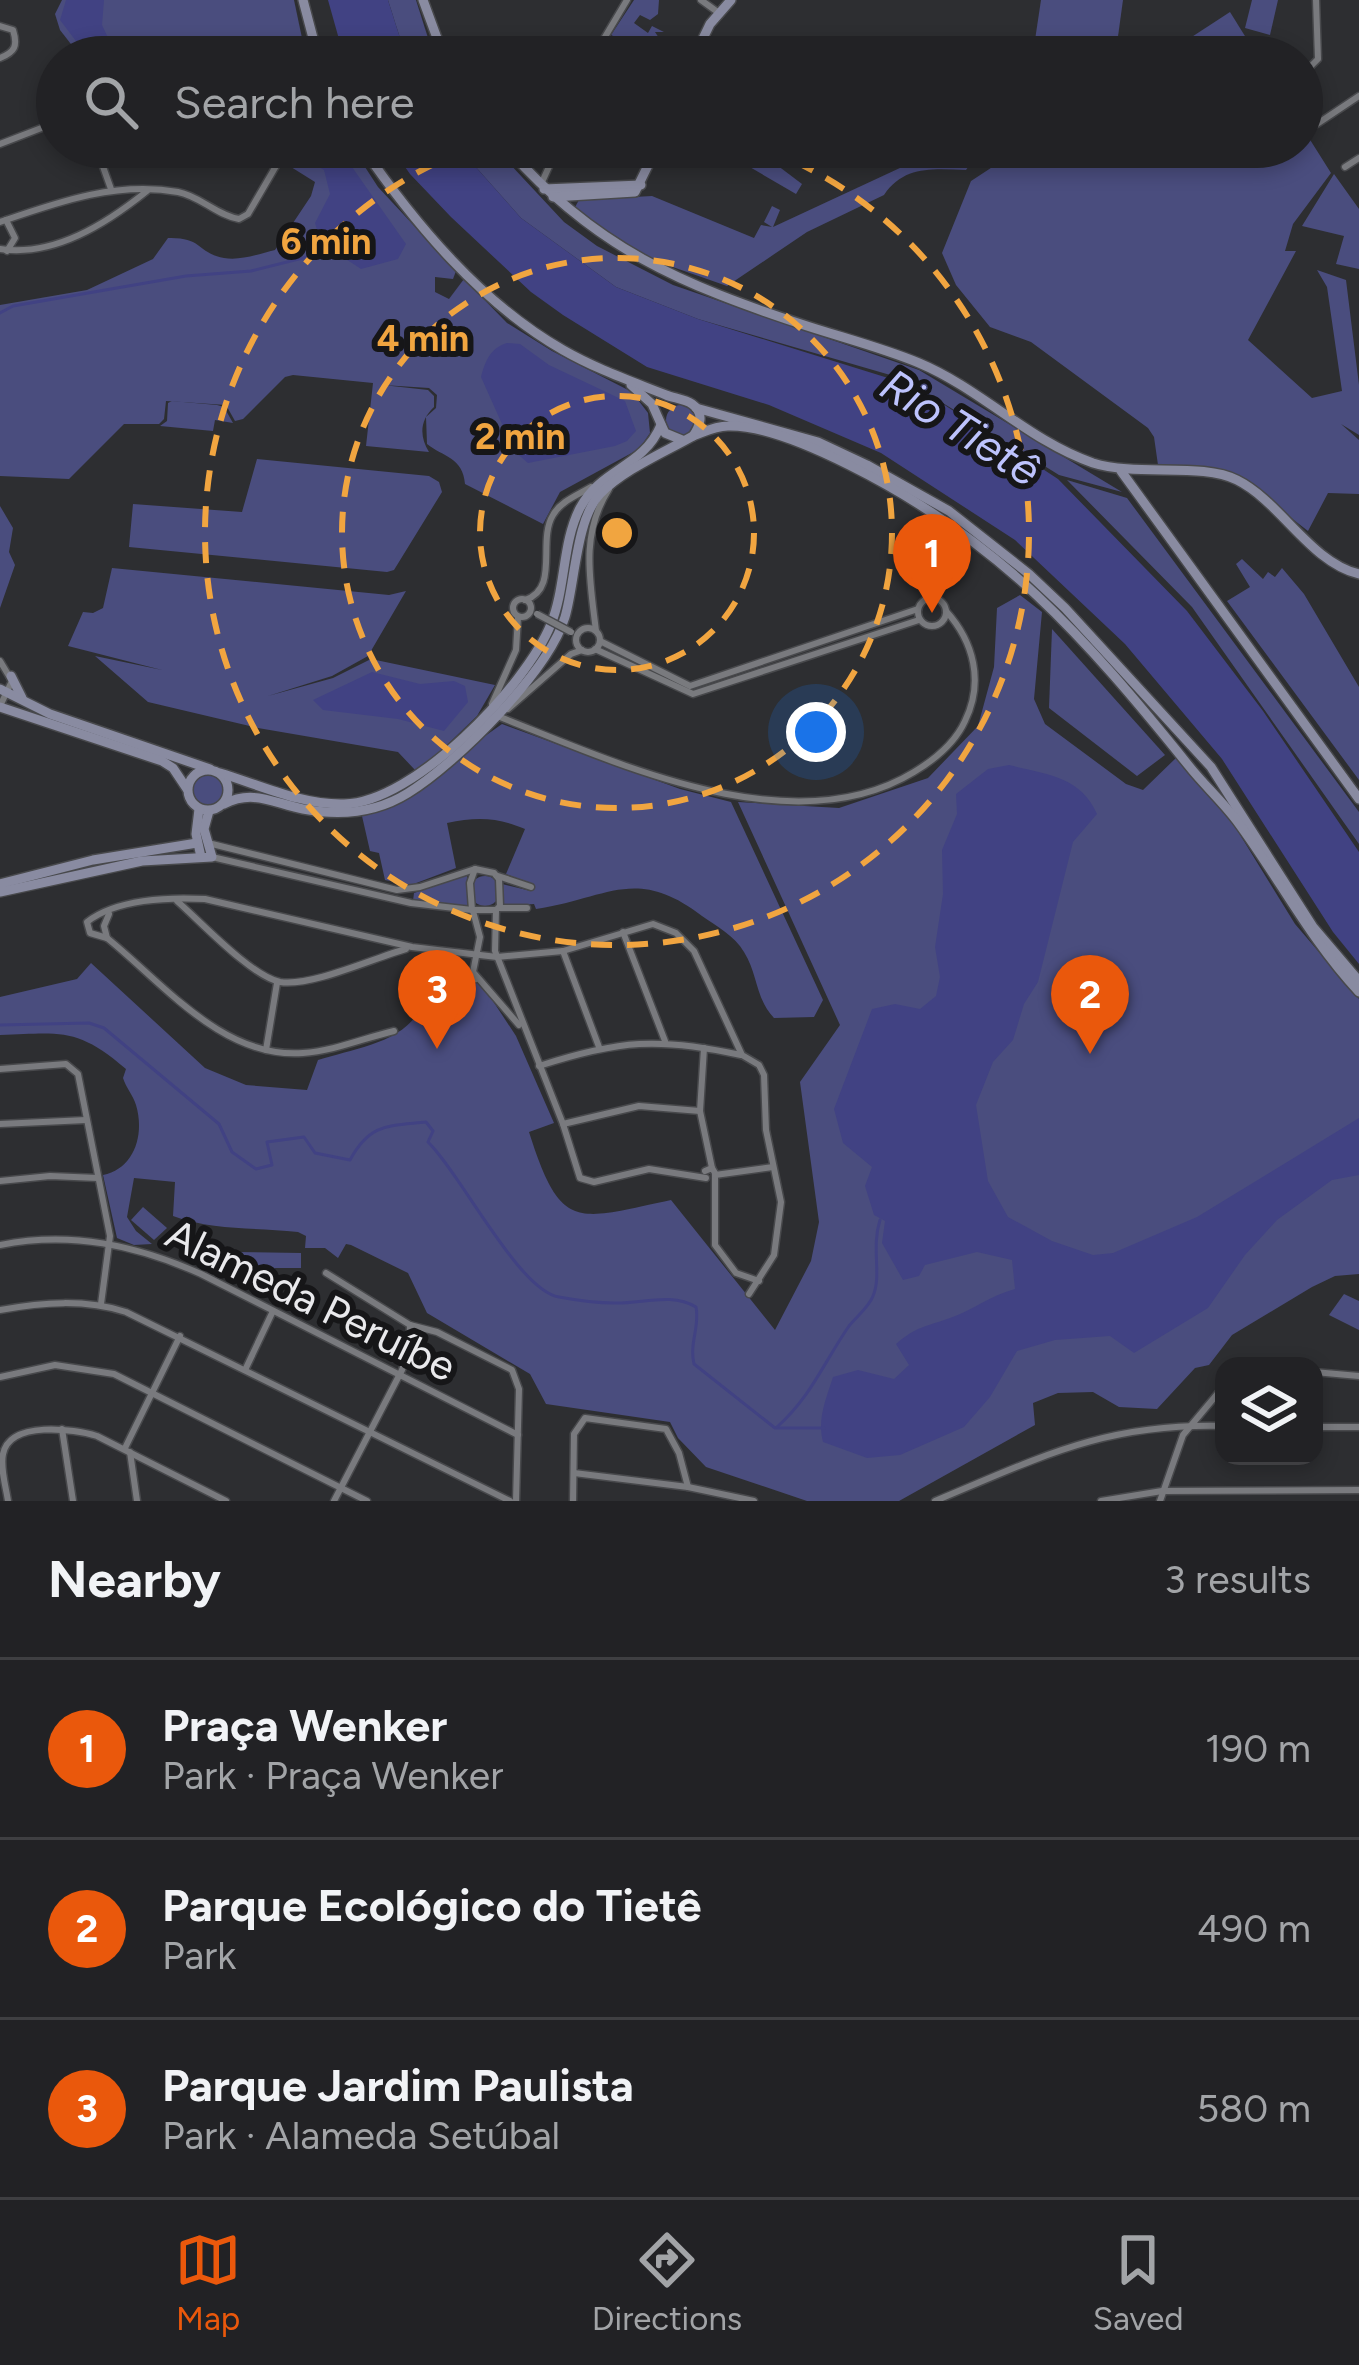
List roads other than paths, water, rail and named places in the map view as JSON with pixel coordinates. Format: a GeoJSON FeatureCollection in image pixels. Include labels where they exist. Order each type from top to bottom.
{"type":"FeatureCollection","features":[{"type":"Feature","properties":{"kind":"main road"},"geometry":{"type":"LineString","coordinates":[[303,0],[312,36]]}},
{"type":"Feature","properties":{"kind":"main road"},"geometry":{"type":"LineString","coordinates":[[424,0],[437,36]]}},
{"type":"Feature","properties":{"kind":"main road"},"geometry":{"type":"LineString","coordinates":[[703,36],[731,0]]}},
{"type":"Feature","properties":{"kind":"main road"},"geometry":{"type":"LineString","coordinates":[[378,168],[417,220],[476,283],[563,350],[696,408],[818,442],[949,511],[1065,608],[1211,767],[1313,927],[1359,981]]}},
{"type":"Feature","properties":{"kind":"main road"},"geometry":{"type":"LineString","coordinates":[[525,168],[569,213],[609,243],[688,283],[930,368],[1051,444],[1099,465],[1121,471],[1234,478],[1337,564],[1359,574]]}},
{"type":"Feature","properties":{"kind":"main road"},"geometry":{"type":"LineString","coordinates":[[545,190],[579,195],[635,192],[648,168]]}},
{"type":"Feature","properties":{"kind":"main road"},"geometry":{"type":"LineString","coordinates":[[565,192],[640,185]]}},
{"type":"Feature","properties":{"kind":"main road"},"geometry":{"type":"LineString","coordinates":[[569,213],[569,203],[579,195]]}},
{"type":"Feature","properties":{"kind":"main road"},"geometry":{"type":"LineString","coordinates":[[621,378],[646,396],[671,438],[690,437],[700,426],[696,408]]}},
{"type":"Feature","properties":{"kind":"main road"},"geometry":{"type":"LineString","coordinates":[[4,691],[26,703],[305,800],[357,803],[411,782],[493,716],[550,629],[573,524],[595,486],[646,453],[667,405],[679,400]]}},
{"type":"Feature","properties":{"kind":"main road"},"geometry":{"type":"LineString","coordinates":[[204,810],[246,795],[323,811],[352,812],[379,807],[422,784],[493,716],[560,632],[587,517],[598,496],[690,437],[717,427],[739,427],[807,445],[942,515],[1034,590],[1237,821],[1317,945],[1359,992]]}},
{"type":"Feature","properties":{"kind":"main road"},"geometry":{"type":"LineString","coordinates":[[1099,465],[1138,497]]}},
{"type":"Feature","properties":{"kind":"main road"},"geometry":{"type":"LineString","coordinates":[[1121,471],[1359,799]]}},
{"type":"Feature","properties":{"kind":"main road"},"geometry":{"type":"LineString","coordinates":[[1138,497],[1141,471]]}},
{"type":"Feature","properties":{"kind":"main road"},"geometry":{"type":"LineString","coordinates":[[11,676],[26,703]]}},
{"type":"Feature","properties":{"kind":"main road"},"geometry":{"type":"LineString","coordinates":[[0,706],[162,761],[173,768],[189,799],[204,810]]}},
{"type":"Feature","properties":{"kind":"main road"},"geometry":{"type":"LineString","coordinates":[[1177,749],[1180,742],[1189,742]]}},
{"type":"Feature","properties":{"kind":"main road"},"geometry":{"type":"LineString","coordinates":[[1199,778],[1211,767]]}},
{"type":"Feature","properties":{"kind":"main road"},"geometry":{"type":"LineString","coordinates":[[187,789],[195,774],[215,771]]}},
{"type":"Feature","properties":{"kind":"main road"},"geometry":{"type":"LineString","coordinates":[[215,771],[229,791],[224,803]]}},
{"type":"Feature","properties":{"kind":"main road"},"geometry":{"type":"LineString","coordinates":[[0,888],[142,861],[206,857],[204,810]]}},
{"type":"Feature","properties":{"kind":"main road"},"geometry":{"type":"LineString","coordinates":[[0,888],[92,860],[202,843]]}},
{"type":"Feature","properties":{"kind":"street"},"geometry":{"type":"LineString","coordinates":[[606,36],[627,0]]}},
{"type":"Feature","properties":{"kind":"street"},"geometry":{"type":"LineString","coordinates":[[700,0],[719,13]]}},
{"type":"Feature","properties":{"kind":"street"},"geometry":{"type":"LineString","coordinates":[[1316,0],[1317,36]]}},
{"type":"Feature","properties":{"kind":"street"},"geometry":{"type":"LineString","coordinates":[[0,26],[15,35],[15,48],[0,58]]}},
{"type":"Feature","properties":{"kind":"street"},"geometry":{"type":"LineString","coordinates":[[1323,120],[1359,96]]}},
{"type":"Feature","properties":{"kind":"street"},"geometry":{"type":"LineString","coordinates":[[0,144],[36,130]]}},
{"type":"Feature","properties":{"kind":"street"},"geometry":{"type":"LineString","coordinates":[[1345,167],[1359,158]]}},
{"type":"Feature","properties":{"kind":"street"},"geometry":{"type":"LineString","coordinates":[[104,168],[112,189]]}},
{"type":"Feature","properties":{"kind":"street"},"geometry":{"type":"LineString","coordinates":[[4,250],[15,238],[3,222],[112,189],[181,193],[239,219],[248,214],[275,168]]}},
{"type":"Feature","properties":{"kind":"street"},"geometry":{"type":"LineString","coordinates":[[545,190],[552,168]]}},
{"type":"Feature","properties":{"kind":"street"},"geometry":{"type":"LineString","coordinates":[[4,250],[35,250],[74,237],[147,191]]}},
{"type":"Feature","properties":{"kind":"street"},"geometry":{"type":"LineString","coordinates":[[597,645],[589,542],[592,521],[614,483]]}},
{"type":"Feature","properties":{"kind":"street"},"geometry":{"type":"LineString","coordinates":[[493,716],[516,650],[518,617],[513,605],[535,597],[543,586],[553,515],[595,486]]}},
{"type":"Feature","properties":{"kind":"street"},"geometry":{"type":"LineString","coordinates":[[935,598],[964,635],[975,667],[972,704],[958,733],[921,768],[868,793],[810,801],[684,784],[493,716],[571,654],[597,645],[690,686],[918,609],[926,599],[935,598]]}},
{"type":"Feature","properties":{"kind":"street"},"geometry":{"type":"LineString","coordinates":[[525,600],[534,612],[575,632],[596,631]]}},
{"type":"Feature","properties":{"kind":"street"},"geometry":{"type":"LineString","coordinates":[[918,609],[919,620],[926,626],[938,625],[964,635]]}},
{"type":"Feature","properties":{"kind":"street"},"geometry":{"type":"LineString","coordinates":[[938,625],[946,611]]}},
{"type":"Feature","properties":{"kind":"street"},"geometry":{"type":"LineString","coordinates":[[518,617],[534,612]]}},
{"type":"Feature","properties":{"kind":"street"},"geometry":{"type":"LineString","coordinates":[[597,645],[693,694],[919,620]]}},
{"type":"Feature","properties":{"kind":"street"},"geometry":{"type":"LineString","coordinates":[[575,632],[583,650]]}},
{"type":"Feature","properties":{"kind":"street"},"geometry":{"type":"LineString","coordinates":[[0,661],[11,676],[0,706]]}},
{"type":"Feature","properties":{"kind":"street"},"geometry":{"type":"LineString","coordinates":[[202,843],[397,890],[476,869],[531,887]]}},
{"type":"Feature","properties":{"kind":"street"},"geometry":{"type":"LineString","coordinates":[[206,857],[411,903],[472,911],[527,908]]}},
{"type":"Feature","properties":{"kind":"street"},"geometry":{"type":"LineString","coordinates":[[476,869],[470,883],[472,911],[480,929],[473,968],[476,979]]}},
{"type":"Feature","properties":{"kind":"street"},"geometry":{"type":"LineString","coordinates":[[498,876],[497,957],[513,1010],[583,1181],[636,1170],[687,1174],[772,1167]]}},
{"type":"Feature","properties":{"kind":"street"},"geometry":{"type":"LineString","coordinates":[[174,898],[278,981],[299,981],[416,948],[476,979],[513,1010]]}},
{"type":"Feature","properties":{"kind":"street"},"geometry":{"type":"LineString","coordinates":[[394,1031],[320,1051],[244,1045],[86,926],[92,917],[113,910],[174,898],[205,899],[416,948],[497,957],[563,951],[653,924],[686,940],[702,964],[742,1055]]}},
{"type":"Feature","properties":{"kind":"street"},"geometry":{"type":"LineString","coordinates":[[199,920],[205,899]]}},
{"type":"Feature","properties":{"kind":"street"},"geometry":{"type":"LineString","coordinates":[[107,938],[105,920],[113,910]]}},
{"type":"Feature","properties":{"kind":"street"},"geometry":{"type":"LineString","coordinates":[[480,929],[495,928]]}},
{"type":"Feature","properties":{"kind":"street"},"geometry":{"type":"LineString","coordinates":[[623,932],[665,1041]]}},
{"type":"Feature","properties":{"kind":"street"},"geometry":{"type":"LineString","coordinates":[[369,938],[371,958]]}},
{"type":"Feature","properties":{"kind":"street"},"geometry":{"type":"LineString","coordinates":[[563,951],[599,1047]]}},
{"type":"Feature","properties":{"kind":"street"},"geometry":{"type":"LineString","coordinates":[[488,987],[498,985],[505,975]]}},
{"type":"Feature","properties":{"kind":"street"},"geometry":{"type":"LineString","coordinates":[[266,1050],[278,981]]}},
{"type":"Feature","properties":{"kind":"street"},"geometry":{"type":"LineString","coordinates":[[724,1051],[734,1039]]}},
{"type":"Feature","properties":{"kind":"street"},"geometry":{"type":"LineString","coordinates":[[539,1066],[599,1047],[665,1041],[742,1055],[759,1064],[781,1221],[774,1256],[749,1294]]}},
{"type":"Feature","properties":{"kind":"street"},"geometry":{"type":"LineString","coordinates":[[704,1048],[700,1111],[715,1194],[715,1245],[736,1273],[759,1281]]}},
{"type":"Feature","properties":{"kind":"street"},"geometry":{"type":"LineString","coordinates":[[0,1069],[71,1065],[78,1074],[110,1243],[101,1304]]}},
{"type":"Feature","properties":{"kind":"street"},"geometry":{"type":"LineString","coordinates":[[563,1124],[639,1106],[700,1111]]}},
{"type":"Feature","properties":{"kind":"street"},"geometry":{"type":"LineString","coordinates":[[0,1124],[87,1120]]}},
{"type":"Feature","properties":{"kind":"street"},"geometry":{"type":"LineString","coordinates":[[0,1181],[98,1178]]}},
{"type":"Feature","properties":{"kind":"street","name":"Alameda Peruíbe"},"geometry":{"type":"LineString","coordinates":[[0,1245],[49,1239],[110,1243],[179,1264],[518,1435]]}},
{"type":"Feature","properties":{"kind":"street"},"geometry":{"type":"LineString","coordinates":[[0,1310],[52,1303],[101,1304],[180,1336],[513,1501],[518,1382],[512,1370],[437,1332],[410,1325],[326,1273]]}},
{"type":"Feature","properties":{"kind":"street"},"geometry":{"type":"LineString","coordinates":[[246,1368],[272,1312]]}},
{"type":"Feature","properties":{"kind":"street"},"geometry":{"type":"LineString","coordinates":[[334,1501],[399,1375],[409,1350],[410,1325]]}},
{"type":"Feature","properties":{"kind":"street"},"geometry":{"type":"LineString","coordinates":[[137,1501],[128,1450],[180,1336]]}},
{"type":"Feature","properties":{"kind":"street"},"geometry":{"type":"LineString","coordinates":[[0,1377],[39,1366],[71,1365],[114,1374],[367,1501]]}},
{"type":"Feature","properties":{"kind":"street"},"geometry":{"type":"LineString","coordinates":[[1323,1373],[1359,1376]]}},
{"type":"Feature","properties":{"kind":"street"},"geometry":{"type":"LineString","coordinates":[[1161,1496],[1179,1442],[1215,1397]]}},
{"type":"Feature","properties":{"kind":"street"},"geometry":{"type":"LineString","coordinates":[[573,1501],[574,1433],[580,1421],[594,1418],[666,1429],[679,1453],[688,1487]]}},
{"type":"Feature","properties":{"kind":"street"},"geometry":{"type":"LineString","coordinates":[[935,1501],[1072,1444],[1123,1431],[1215,1426]]}},
{"type":"Feature","properties":{"kind":"street"},"geometry":{"type":"LineString","coordinates":[[1323,1427],[1359,1427]]}},
{"type":"Feature","properties":{"kind":"street"},"geometry":{"type":"LineString","coordinates":[[62,1430],[73,1501]]}},
{"type":"Feature","properties":{"kind":"street"},"geometry":{"type":"LineString","coordinates":[[8,1501],[2,1446],[33,1431],[62,1430],[97,1436],[226,1501]]}},
{"type":"Feature","properties":{"kind":"street"},"geometry":{"type":"LineString","coordinates":[[573,1473],[688,1487],[754,1501]]}},
{"type":"Feature","properties":{"kind":"street"},"geometry":{"type":"LineString","coordinates":[[1100,1501],[1230,1491],[1359,1490]]}},
{"type":"Feature","properties":{"kind":"street"},"geometry":{"type":"LineString","coordinates":[[1227,1501],[1230,1491]]}},
{"type":"Feature","properties":{"kind":"water"},"geometry":{"type":"Polygon","coordinates":[[[66,0],[104,0],[102,25],[107,36],[72,36],[60,20],[66,0]]]}},
{"type":"Feature","properties":{"kind":"water"},"geometry":{"type":"Polygon","coordinates":[[[328,0],[388,0],[399,36],[338,36],[328,0]]]}},
{"type":"Feature","properties":{"kind":"water"},"geometry":{"type":"Polygon","coordinates":[[[321,168],[353,168],[406,244],[398,259],[361,269],[322,239],[315,223],[330,194],[321,168]]]}},
{"type":"Feature","properties":{"kind":"water","name":"Rio Tietê"},"geometry":{"type":"Polygon","coordinates":[[[406,168],[477,168],[521,218],[616,287],[698,319],[917,387],[1058,479],[1187,611],[1263,711],[1359,852],[1359,964],[1333,932],[1222,759],[1125,644],[1015,540],[881,453],[769,405],[647,367],[531,292],[406,168]]]}},
{"type":"Feature","properties":{"kind":"water"},"geometry":{"type":"Polygon","coordinates":[[[507,343],[520,344],[549,365],[625,401],[636,431],[615,446],[528,463],[514,451],[481,377],[492,352],[507,343]]]}},
{"type":"Feature","properties":{"kind":"water"},"geometry":{"type":"Polygon","coordinates":[[[372,672],[420,684],[454,681],[465,686],[468,702],[444,731],[398,719],[323,710],[313,700],[372,672]]]}},
{"type":"Feature","properties":{"kind":"water"},"geometry":{"type":"Polygon","coordinates":[[[1009,765],[1072,784],[1097,814],[1073,842],[1038,982],[1024,1004],[1013,1040],[993,1062],[976,1105],[988,1181],[1008,1217],[1052,1241],[1093,1255],[1113,1253],[1197,1217],[1359,1118],[1359,1175],[1332,1180],[1277,1220],[1208,1308],[1134,1353],[1110,1336],[1055,1340],[1017,1351],[990,1397],[964,1427],[900,1455],[867,1458],[823,1442],[822,1417],[833,1377],[858,1370],[894,1379],[909,1365],[896,1344],[903,1338],[1015,1289],[1012,1260],[977,1252],[925,1265],[919,1276],[903,1280],[882,1243],[885,1221],[874,1215],[865,1186],[872,1167],[843,1143],[834,1109],[872,1009],[895,1004],[920,1009],[936,996],[942,850],[957,814],[956,794],[988,769],[1009,765]]]}},
{"type":"Feature","properties":{"kind":"waterway"},"geometry":{"type":"LineString","coordinates":[[0,313],[13,306],[186,276],[251,271],[331,251]]}},
{"type":"Feature","properties":{"kind":"waterway"},"geometry":{"type":"LineString","coordinates":[[0,1025],[89,1023],[104,1028],[219,1124],[232,1152],[256,1169],[272,1165],[267,1142],[304,1137],[315,1153],[350,1160],[373,1133],[426,1122],[433,1131],[428,1142],[509,1254],[543,1290],[586,1301],[666,1299],[696,1307],[694,1364],[775,1428],[824,1428]]}},
{"type":"Feature","properties":{"kind":"waterway"},"geometry":{"type":"LineString","coordinates":[[777,1427],[799,1404],[871,1300],[876,1288],[880,1220]]}},
{"type":"Feature","properties":{"kind":"place","name":"Praça Wenker"},"geometry":{"type":"Point","coordinates":[932,613]}},
{"type":"Feature","properties":{"kind":"place","name":"Parque Jardim Paulista"},"geometry":{"type":"Point","coordinates":[437,1049]}},
{"type":"Feature","properties":{"kind":"place","name":"Parque Ecológico do Tietê"},"geometry":{"type":"Point","coordinates":[1090,1054]}}]}
